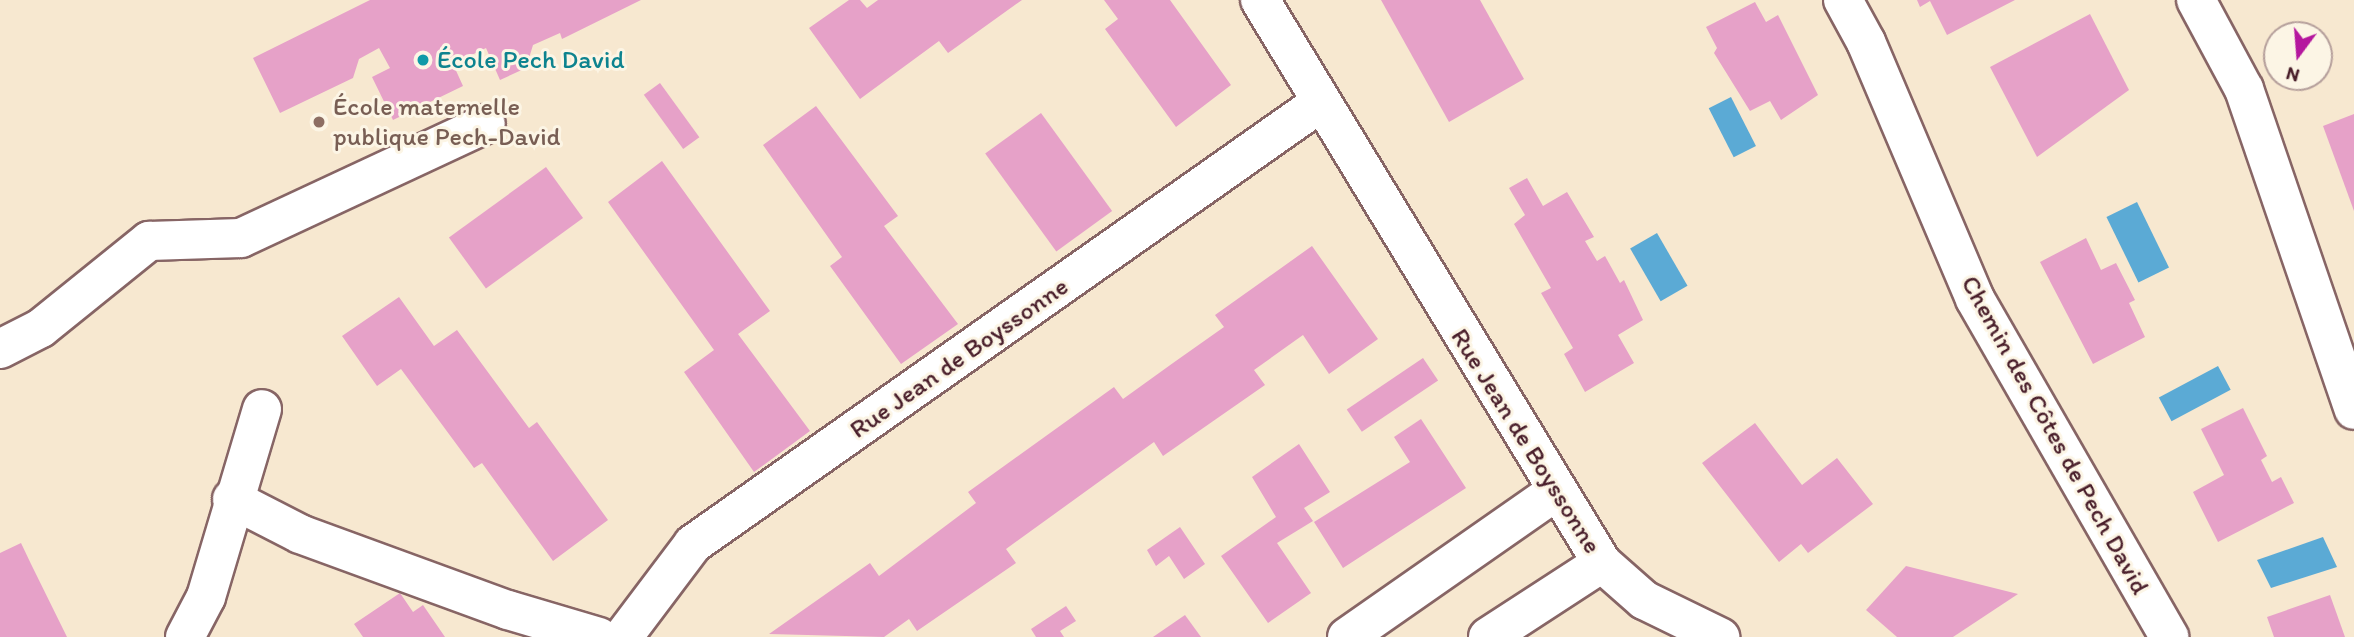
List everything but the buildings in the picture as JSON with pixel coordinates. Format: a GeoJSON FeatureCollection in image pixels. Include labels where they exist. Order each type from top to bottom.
{"type":"FeatureCollection","features":[{"type":"Feature","properties":{"kind":"street","name":"Rue Jean de Boyssonne"},"geometry":{"type":"LineString","coordinates":[[1260,0],[1556,492],[1602,563],[1644,600],[1720,637]]}},
{"type":"Feature","properties":{"kind":"street","name":"Chemin des Côtes de Pech David"},"geometry":{"type":"LineString","coordinates":[[1843,0],[1866,42],[1975,299],[2169,637]]}},
{"type":"Feature","properties":{"kind":"street"},"geometry":{"type":"LineString","coordinates":[[2196,0],[2244,89],[2354,410]]}},
{"type":"Feature","properties":{"kind":"street","name":"Rue Jean de Boyssonne"},"geometry":{"type":"LineString","coordinates":[[622,637],[693,544],[1320,103]]}},
{"type":"Feature","properties":{"kind":"street"},"geometry":{"type":"LineString","coordinates":[[0,349],[41,328],[149,241],[241,238],[486,124]]}},
{"type":"Feature","properties":{"kind":"street"},"geometry":{"type":"LineString","coordinates":[[185,637],[205,597],[232,499],[262,409]]}},
{"type":"Feature","properties":{"kind":"street"},"geometry":{"type":"LineString","coordinates":[[1347,637],[1556,492]]}},
{"type":"Feature","properties":{"kind":"street"},"geometry":{"type":"LineString","coordinates":[[232,499],[300,534],[508,610],[600,637]]}},
{"type":"Feature","properties":{"kind":"street"},"geometry":{"type":"LineString","coordinates":[[1488,637],[1602,563]]}},
{"type":"Feature","properties":{"kind":"water"},"geometry":{"type":"Polygon","coordinates":[[[1731,97],[1756,146],[1734,157],[1709,108],[1731,97]]]}},
{"type":"Feature","properties":{"kind":"water"},"geometry":{"type":"Polygon","coordinates":[[[2137,202],[2169,268],[2138,283],[2106,217],[2137,202]]]}},
{"type":"Feature","properties":{"kind":"water"},"geometry":{"type":"Polygon","coordinates":[[[1657,233],[1688,286],[1661,301],[1630,248],[1657,233]]]}},
{"type":"Feature","properties":{"kind":"water"},"geometry":{"type":"Polygon","coordinates":[[[2218,366],[2231,390],[2172,421],[2159,397],[2218,366]]]}},
{"type":"Feature","properties":{"kind":"water"},"geometry":{"type":"Polygon","coordinates":[[[2323,537],[2337,567],[2271,588],[2257,560],[2323,537]]]}},
{"type":"Feature","properties":{"kind":"place","name":"École Pech David"},"geometry":{"type":"Point","coordinates":[423,60]}},
{"type":"Feature","properties":{"kind":"place","name":"École maternelle publique Pech-David"},"geometry":{"type":"Point","coordinates":[319,122]}}]}
